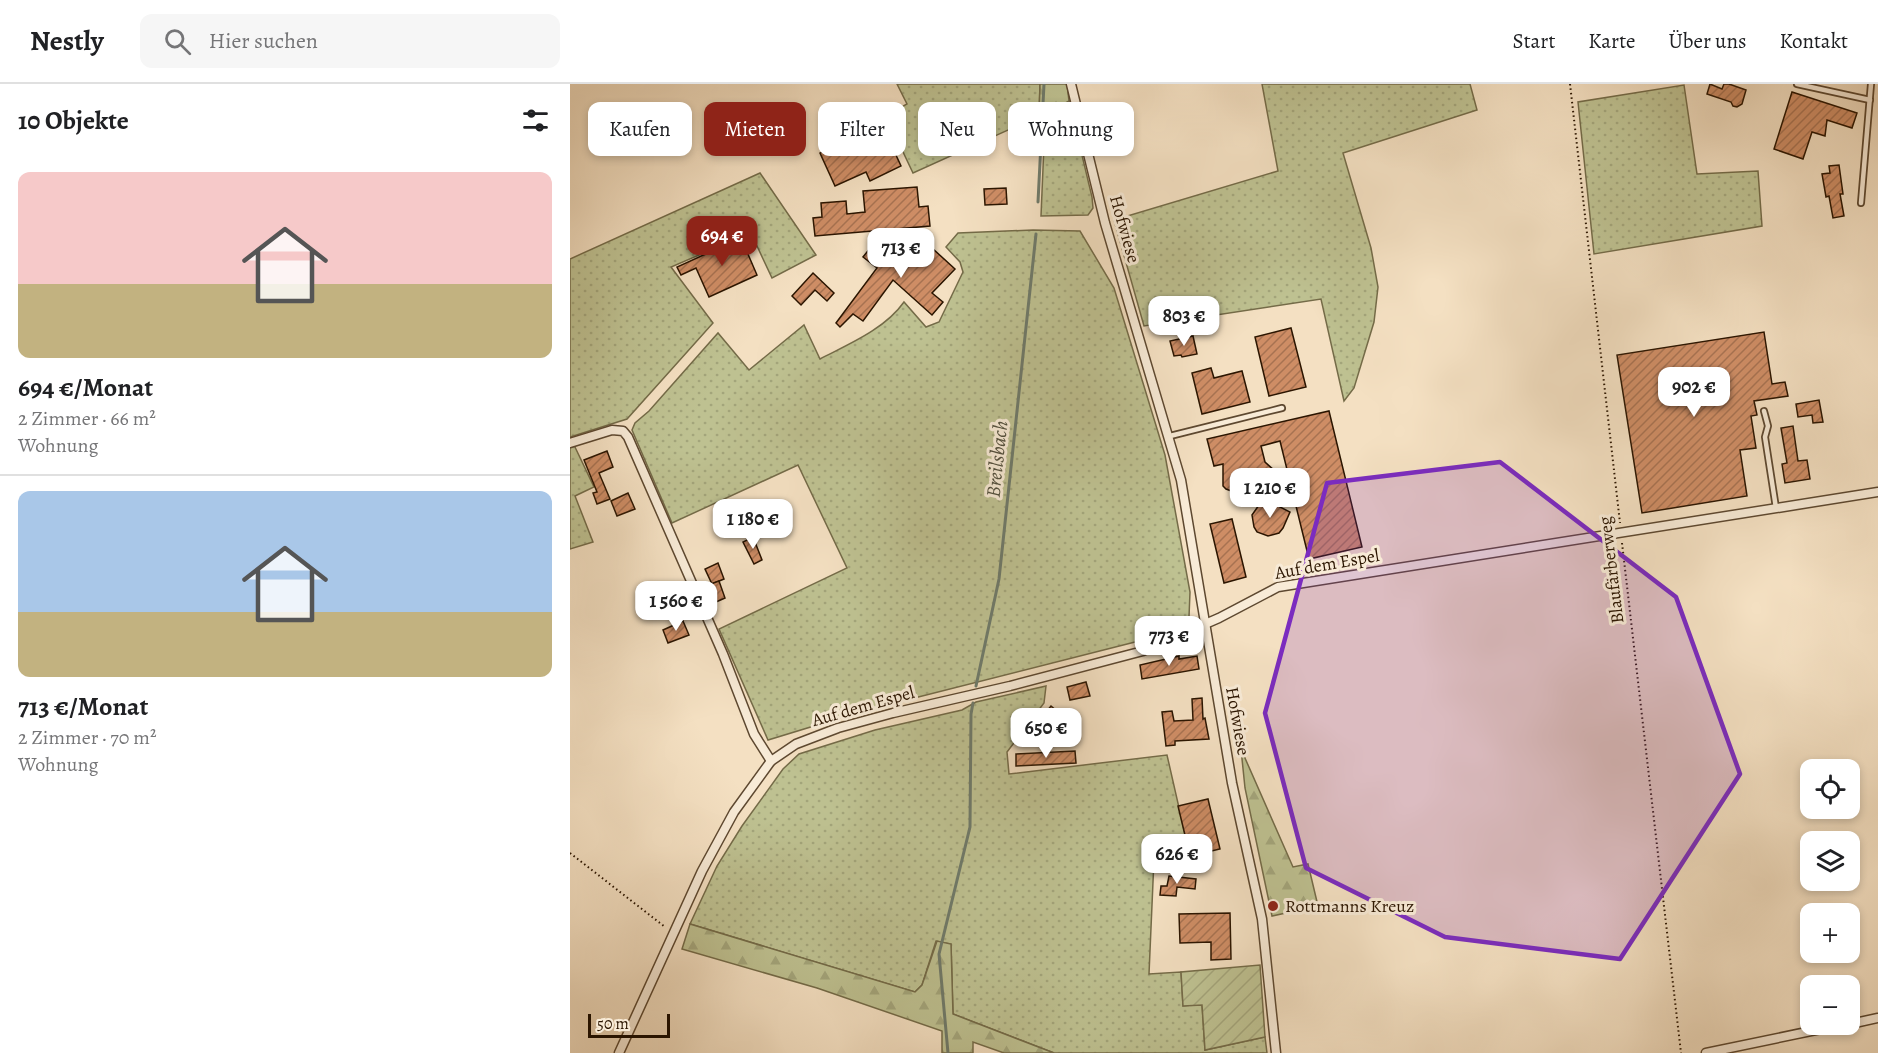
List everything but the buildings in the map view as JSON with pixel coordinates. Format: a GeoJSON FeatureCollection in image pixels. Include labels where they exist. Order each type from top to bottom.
{"type":"FeatureCollection","features":[{"type":"Feature","properties":{"kind":"street","name":"Hofwiese"},"geometry":{"type":"LineString","coordinates":[[1071,84],[1105,223],[1170,436],[1181,480],[1232,783],[1262,919],[1276,1053]]}},
{"type":"Feature","properties":{"kind":"street"},"geometry":{"type":"LineString","coordinates":[[570,443],[612,430],[623,431],[628,437],[718,643],[754,734],[771,761]]}},
{"type":"Feature","properties":{"kind":"street","name":"Auf dem Espel"},"geometry":{"type":"LineString","coordinates":[[619,1053],[702,871],[734,812],[771,761],[795,744],[838,728],[893,713],[1010,687],[1143,651],[1205,624],[1278,587],[1878,492]]}},
{"type":"Feature","properties":{"kind":"street"},"geometry":{"type":"LineString","coordinates":[[1860,1021],[1878,1018]]}},
{"type":"Feature","properties":{"kind":"street"},"geometry":{"type":"LineString","coordinates":[[1706,1053],[1800,1034]]}},
{"type":"Feature","properties":{"kind":"lane"},"geometry":{"type":"LineString","coordinates":[[1797,84],[1870,100]]}},
{"type":"Feature","properties":{"kind":"lane"},"geometry":{"type":"LineString","coordinates":[[1861,203],[1871,84]]}},
{"type":"Feature","properties":{"kind":"lane"},"geometry":{"type":"LineString","coordinates":[[1170,436],[1282,408]]}},
{"type":"Feature","properties":{"kind":"lane"},"geometry":{"type":"LineString","coordinates":[[1764,411],[1767,426],[1765,437],[1776,508]]}},
{"type":"Feature","properties":{"kind":"path","name":"Blaufärberweg"},"geometry":{"type":"LineString","coordinates":[[1570,84],[1681,1053]]}},
{"type":"Feature","properties":{"kind":"path"},"geometry":{"type":"LineString","coordinates":[[570,853],[673,932]]}},
{"type":"Feature","properties":{"kind":"highlighted area"},"geometry":{"type":"Polygon","coordinates":[[[1500,462],[1676,597],[1740,774],[1620,959],[1445,937],[1306,868],[1265,713],[1327,483],[1500,462]]]}},
{"type":"Feature","properties":{"kind":"green space"},"geometry":{"type":"Polygon","coordinates":[[[897,84],[1040,84],[1039,102],[1008,102],[1008,130],[996,135],[996,102],[918,102],[918,156],[951,156],[913,173],[905,156],[906,102],[897,84]]]}},
{"type":"Feature","properties":{"kind":"green space"},"geometry":{"type":"Polygon","coordinates":[[[1040,84],[1067,84],[1069,101],[1039,102],[1040,84]]]}},
{"type":"Feature","properties":{"kind":"green space"},"geometry":{"type":"Polygon","coordinates":[[[1262,84],[1470,84],[1477,110],[1343,153],[1371,248],[1378,287],[1374,322],[1354,388],[1344,401],[1321,299],[1144,326],[1114,220],[1278,171],[1262,84]]]}},
{"type":"Feature","properties":{"kind":"green space"},"geometry":{"type":"Polygon","coordinates":[[[1684,85],[1697,174],[1758,171],[1762,226],[1594,254],[1578,102],[1684,85]]]}},
{"type":"Feature","properties":{"kind":"green space"},"geometry":{"type":"Polygon","coordinates":[[[1044,156],[1082,156],[1093,208],[1088,215],[1041,216],[1044,156]]]}},
{"type":"Feature","properties":{"kind":"green space"},"geometry":{"type":"Polygon","coordinates":[[[760,173],[816,255],[772,278],[757,246],[748,250],[741,237],[671,267],[713,323],[627,419],[570,437],[570,259],[760,173]]]}},
{"type":"Feature","properties":{"kind":"green space"},"geometry":{"type":"Polygon","coordinates":[[[1080,231],[1114,288],[1165,455],[1190,592],[1189,617],[1135,642],[863,711],[768,740],[719,629],[847,568],[798,465],[672,523],[632,430],[635,423],[649,411],[718,333],[749,370],[804,325],[820,359],[877,328],[904,302],[926,327],[939,322],[963,272],[960,262],[946,247],[958,233],[1080,231]]]}},
{"type":"Feature","properties":{"kind":"green space"},"geometry":{"type":"Polygon","coordinates":[[[574,445],[594,487],[575,496],[593,542],[570,549],[570,446],[574,445]]]}},
{"type":"Feature","properties":{"kind":"green space"},"geometry":{"type":"Polygon","coordinates":[[[1046,686],[1044,703],[1007,752],[1009,774],[1167,755],[1190,856],[1154,859],[1149,974],[1181,972],[1183,1006],[1202,1004],[1205,1050],[1265,1037],[1267,1053],[1054,1053],[953,1014],[951,944],[936,941],[922,985],[915,992],[690,924],[717,866],[742,826],[783,769],[799,754],[875,730],[962,710],[976,702],[1046,686]]]}},
{"type":"Feature","properties":{"kind":"green space"},"geometry":{"type":"Polygon","coordinates":[[[1241,749],[1293,867],[1308,864],[1318,906],[1272,916],[1245,788],[1241,749]]]}},
{"type":"Feature","properties":{"kind":"green space"},"geometry":{"type":"Polygon","coordinates":[[[690,924],[915,992],[922,985],[937,941],[951,944],[953,1014],[1054,1053],[1004,1053],[973,1042],[973,1053],[942,1053],[942,1031],[817,988],[682,949],[690,924]]]}},
{"type":"Feature","properties":{"kind":"green space"},"geometry":{"type":"Polygon","coordinates":[[[1260,965],[1265,1037],[1205,1050],[1202,1005],[1183,1006],[1181,972],[1260,965]]]}},
{"type":"Feature","properties":{"kind":"waterway","name":"Breilsbach"},"geometry":{"type":"LineString","coordinates":[[1038,202],[1044,84]]}},
{"type":"Feature","properties":{"kind":"waterway","name":"Breilsbach"},"geometry":{"type":"LineString","coordinates":[[976,686],[999,579],[1036,234]]}},
{"type":"Feature","properties":{"kind":"waterway","name":"Breilsbach"},"geometry":{"type":"LineString","coordinates":[[948,1053],[939,954],[970,827],[973,703]]}},
{"type":"Feature","properties":{"kind":"place","name":"Rottmanns Kreuz"},"geometry":{"type":"Point","coordinates":[1273,906]}}]}
